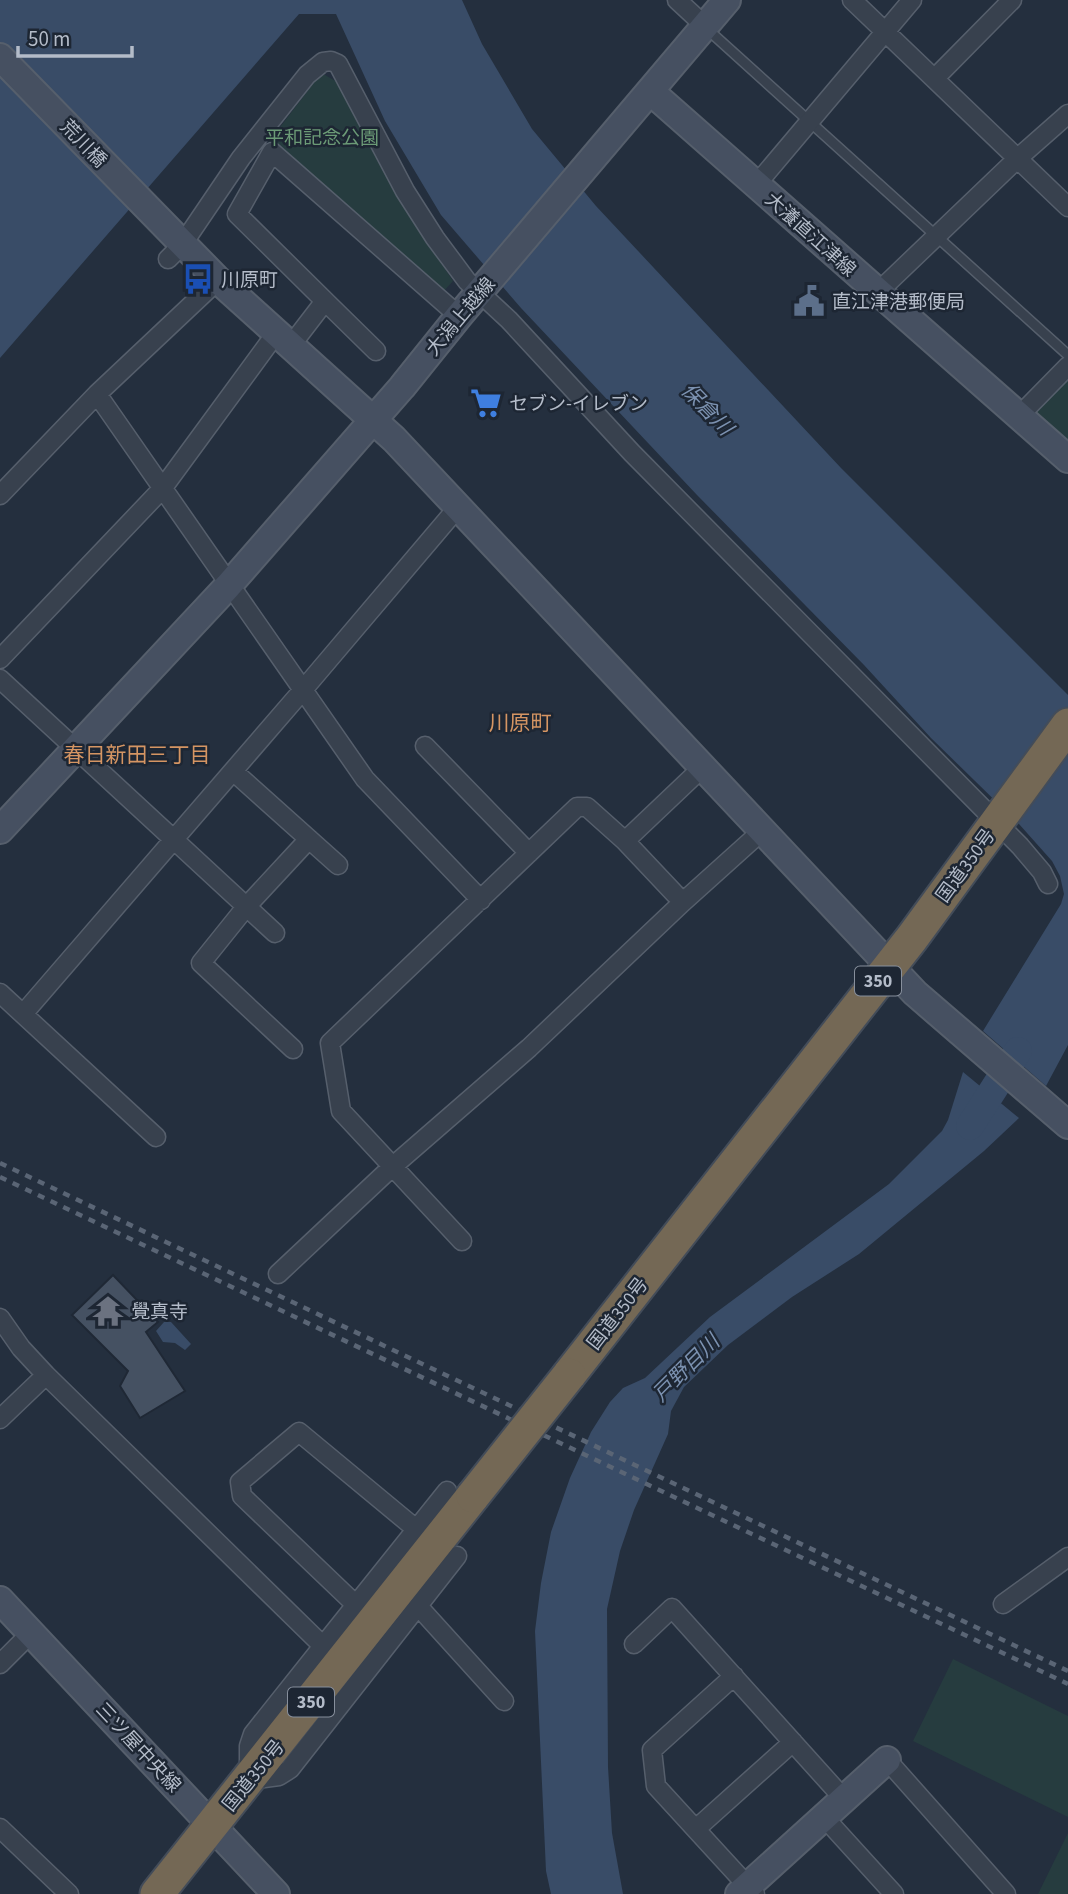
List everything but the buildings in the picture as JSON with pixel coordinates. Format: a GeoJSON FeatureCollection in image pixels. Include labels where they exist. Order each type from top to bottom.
{"type":"FeatureCollection","features":[{"type":"Feature","properties":{"kind":"highway","name":"国道350号"},"geometry":{"type":"LineString","coordinates":[[157,1894],[249,1780],[365,1614],[569,1375],[890,966],[1068,725]]}},
{"type":"Feature","properties":{"kind":"main road","name":"大潟上越線"},"geometry":{"type":"LineString","coordinates":[[0,830],[228,586],[374,419],[458,316],[727,0]]}},
{"type":"Feature","properties":{"kind":"main road","name":"荒川橋"},"geometry":{"type":"LineString","coordinates":[[0,57],[173,244]]}},
{"type":"Feature","properties":{"kind":"main road","name":"大瀁直江津線"},"geometry":{"type":"LineString","coordinates":[[650,91],[1068,459]]}},
{"type":"Feature","properties":{"kind":"main road"},"geometry":{"type":"LineString","coordinates":[[173,244],[285,338],[374,419],[459,506],[915,993],[1068,1125]]}},
{"type":"Feature","properties":{"kind":"main road","name":"三ツ屋中央線"},"geometry":{"type":"LineString","coordinates":[[0,1600],[276,1894]]}},
{"type":"Feature","properties":{"kind":"main road"},"geometry":{"type":"LineString","coordinates":[[747,1891],[887,1760]]}},
{"type":"Feature","properties":{"kind":"street"},"geometry":{"type":"LineString","coordinates":[[677,0],[705,26]]}},
{"type":"Feature","properties":{"kind":"street"},"geometry":{"type":"LineString","coordinates":[[852,0],[1068,207]]}},
{"type":"Feature","properties":{"kind":"street"},"geometry":{"type":"LineString","coordinates":[[756,185],[912,0]]}},
{"type":"Feature","properties":{"kind":"street"},"geometry":{"type":"LineString","coordinates":[[935,78],[1012,0]]}},
{"type":"Feature","properties":{"kind":"street"},"geometry":{"type":"LineString","coordinates":[[173,244],[307,75],[323,62],[338,64],[387,160],[435,238],[467,281],[484,286],[632,453],[999,818],[1042,872],[1048,884]]}},
{"type":"Feature","properties":{"kind":"street"},"geometry":{"type":"LineString","coordinates":[[877,293],[1068,114]]}},
{"type":"Feature","properties":{"kind":"street"},"geometry":{"type":"LineString","coordinates":[[376,351],[237,214],[272,152],[458,316]]}},
{"type":"Feature","properties":{"kind":"street"},"geometry":{"type":"LineString","coordinates":[[0,495],[97,394],[218,280]]}},
{"type":"Feature","properties":{"kind":"street"},"geometry":{"type":"LineString","coordinates":[[0,659],[162,489],[285,338],[325,301]]}},
{"type":"Feature","properties":{"kind":"street"},"geometry":{"type":"LineString","coordinates":[[1019,416],[1068,366]]}},
{"type":"Feature","properties":{"kind":"street"},"geometry":{"type":"LineString","coordinates":[[97,394],[228,586],[365,779],[481,900]]}},
{"type":"Feature","properties":{"kind":"street"},"geometry":{"type":"LineString","coordinates":[[23,1014],[459,506]]}},
{"type":"Feature","properties":{"kind":"street"},"geometry":{"type":"LineString","coordinates":[[0,679],[275,933]]}},
{"type":"Feature","properties":{"kind":"street"},"geometry":{"type":"LineString","coordinates":[[425,746],[529,853]]}},
{"type":"Feature","properties":{"kind":"street"},"geometry":{"type":"LineString","coordinates":[[625,841],[702,768]]}},
{"type":"Feature","properties":{"kind":"street"},"geometry":{"type":"LineString","coordinates":[[233,771],[338,865]]}},
{"type":"Feature","properties":{"kind":"street"},"geometry":{"type":"LineString","coordinates":[[463,1241],[341,1111],[330,1043],[577,807],[587,807],[625,841],[683,902]]}},
{"type":"Feature","properties":{"kind":"street"},"geometry":{"type":"LineString","coordinates":[[278,1273],[393,1167],[529,1048],[762,831]]}},
{"type":"Feature","properties":{"kind":"street"},"geometry":{"type":"LineString","coordinates":[[293,1049],[201,963],[246,907],[309,839]]}},
{"type":"Feature","properties":{"kind":"street"},"geometry":{"type":"LineString","coordinates":[[0,993],[156,1137]]}},
{"type":"Feature","properties":{"kind":"street"},"geometry":{"type":"LineString","coordinates":[[0,1318],[21,1348],[46,1375],[323,1646]]}},
{"type":"Feature","properties":{"kind":"street"},"geometry":{"type":"LineString","coordinates":[[0,1419],[46,1375]]}},
{"type":"Feature","properties":{"kind":"street"},"geometry":{"type":"LineString","coordinates":[[365,1614],[242,1496],[240,1482],[299,1432],[416,1530]]}},
{"type":"Feature","properties":{"kind":"street"},"geometry":{"type":"LineString","coordinates":[[447,1491],[416,1530],[365,1614],[323,1646],[253,1734],[249,1746],[249,1780],[279,1776],[290,1769],[457,1556]]}},
{"type":"Feature","properties":{"kind":"street"},"geometry":{"type":"LineString","coordinates":[[1003,1604],[1068,1558]]}},
{"type":"Feature","properties":{"kind":"street"},"geometry":{"type":"LineString","coordinates":[[418,1606],[504,1701]]}},
{"type":"Feature","properties":{"kind":"street"},"geometry":{"type":"LineString","coordinates":[[634,1644],[672,1608],[844,1799]]}},
{"type":"Feature","properties":{"kind":"street"},"geometry":{"type":"LineString","coordinates":[[0,1664],[31,1633]]}},
{"type":"Feature","properties":{"kind":"street"},"geometry":{"type":"LineString","coordinates":[[734,1676],[652,1750],[656,1786],[697,1828],[747,1891]]}},
{"type":"Feature","properties":{"kind":"street"},"geometry":{"type":"LineString","coordinates":[[697,1828],[793,1742]]}},
{"type":"Feature","properties":{"kind":"street"},"geometry":{"type":"LineString","coordinates":[[887,1760],[1006,1894]]}},
{"type":"Feature","properties":{"kind":"street"},"geometry":{"type":"LineString","coordinates":[[824,1817],[894,1894]]}},
{"type":"Feature","properties":{"kind":"street"},"geometry":{"type":"LineString","coordinates":[[0,1828],[69,1894]]}},
{"type":"Feature","properties":{"kind":"lane"},"geometry":{"type":"LineString","coordinates":[[705,26],[1068,355]]}},
{"type":"Feature","properties":{"kind":"green space","name":"平和記念公園"},"geometry":{"type":"Polygon","coordinates":[[[325,75],[339,83],[410,216],[453,281],[443,292],[268,143],[319,76],[325,75]]]}},
{"type":"Feature","properties":{"kind":"green space"},"geometry":{"type":"Polygon","coordinates":[[[1068,377],[1068,444],[1032,414],[1068,377]]]}},
{"type":"Feature","properties":{"kind":"green space"},"geometry":{"type":"Polygon","coordinates":[[[953,1659],[1068,1716],[1068,1817],[913,1741],[953,1659]]]}},
{"type":"Feature","properties":{"kind":"green space"},"geometry":{"type":"Polygon","coordinates":[[[1068,1833],[1068,1894],[1038,1894],[1068,1833]]]}},
{"type":"Feature","properties":{"kind":"water","name":"保倉川"},"geometry":{"type":"Polygon","coordinates":[[[0,0],[462,0],[482,44],[532,129],[596,206],[841,468],[1068,695],[1068,1045],[1046,1086],[983,1031],[1061,904],[1064,894],[1060,876],[1052,861],[697,495],[521,308],[441,215],[385,121],[336,14],[299,14],[0,358],[0,0]]]}},
{"type":"Feature","properties":{"kind":"water"},"geometry":{"type":"Polygon","coordinates":[[[963,1072],[1019,1118],[984,1151],[859,1254],[792,1297],[728,1345],[684,1387],[671,1411],[668,1434],[634,1510],[620,1551],[607,1609],[608,1767],[612,1833],[623,1894],[551,1894],[546,1871],[535,1631],[551,1532],[570,1478],[591,1432],[610,1402],[623,1388],[645,1378],[710,1317],[889,1184],[942,1131],[963,1072]]]}},
{"type":"Feature","properties":{"kind":"water"},"geometry":{"type":"Polygon","coordinates":[[[164,1322],[171,1322],[191,1344],[185,1350],[175,1343],[163,1342],[156,1331],[164,1322]]]}},
{"type":"Feature","properties":{"kind":"waterway","name":"戸野目川"},"geometry":{"type":"LineString","coordinates":[[970,1126],[1018,1051]]}},
{"type":"Feature","properties":{"kind":"railway"},"geometry":{"type":"LineString","coordinates":[[0,1163],[1068,1671]]}},
{"type":"Feature","properties":{"kind":"railway"},"geometry":{"type":"LineString","coordinates":[[0,1177],[1068,1684]]}},
{"type":"Feature","properties":{"kind":"place","name":"川原町"},"geometry":{"type":"Point","coordinates":[198,279]}},
{"type":"Feature","properties":{"kind":"place","name":"直江津港郵便局"},"geometry":{"type":"Point","coordinates":[809,301]}},
{"type":"Feature","properties":{"kind":"place","name":"セブン-イレブン"},"geometry":{"type":"Point","coordinates":[486,403]}},
{"type":"Feature","properties":{"kind":"place","name":"覺真寺"},"geometry":{"type":"Point","coordinates":[108,1311]}},
{"type":"Feature","properties":{"kind":"district","name":"川原町"},"geometry":{"type":"Point","coordinates":[520,723]}},
{"type":"Feature","properties":{"kind":"district","name":"春日新田三丁目"},"geometry":{"type":"Point","coordinates":[137,755]}}]}
